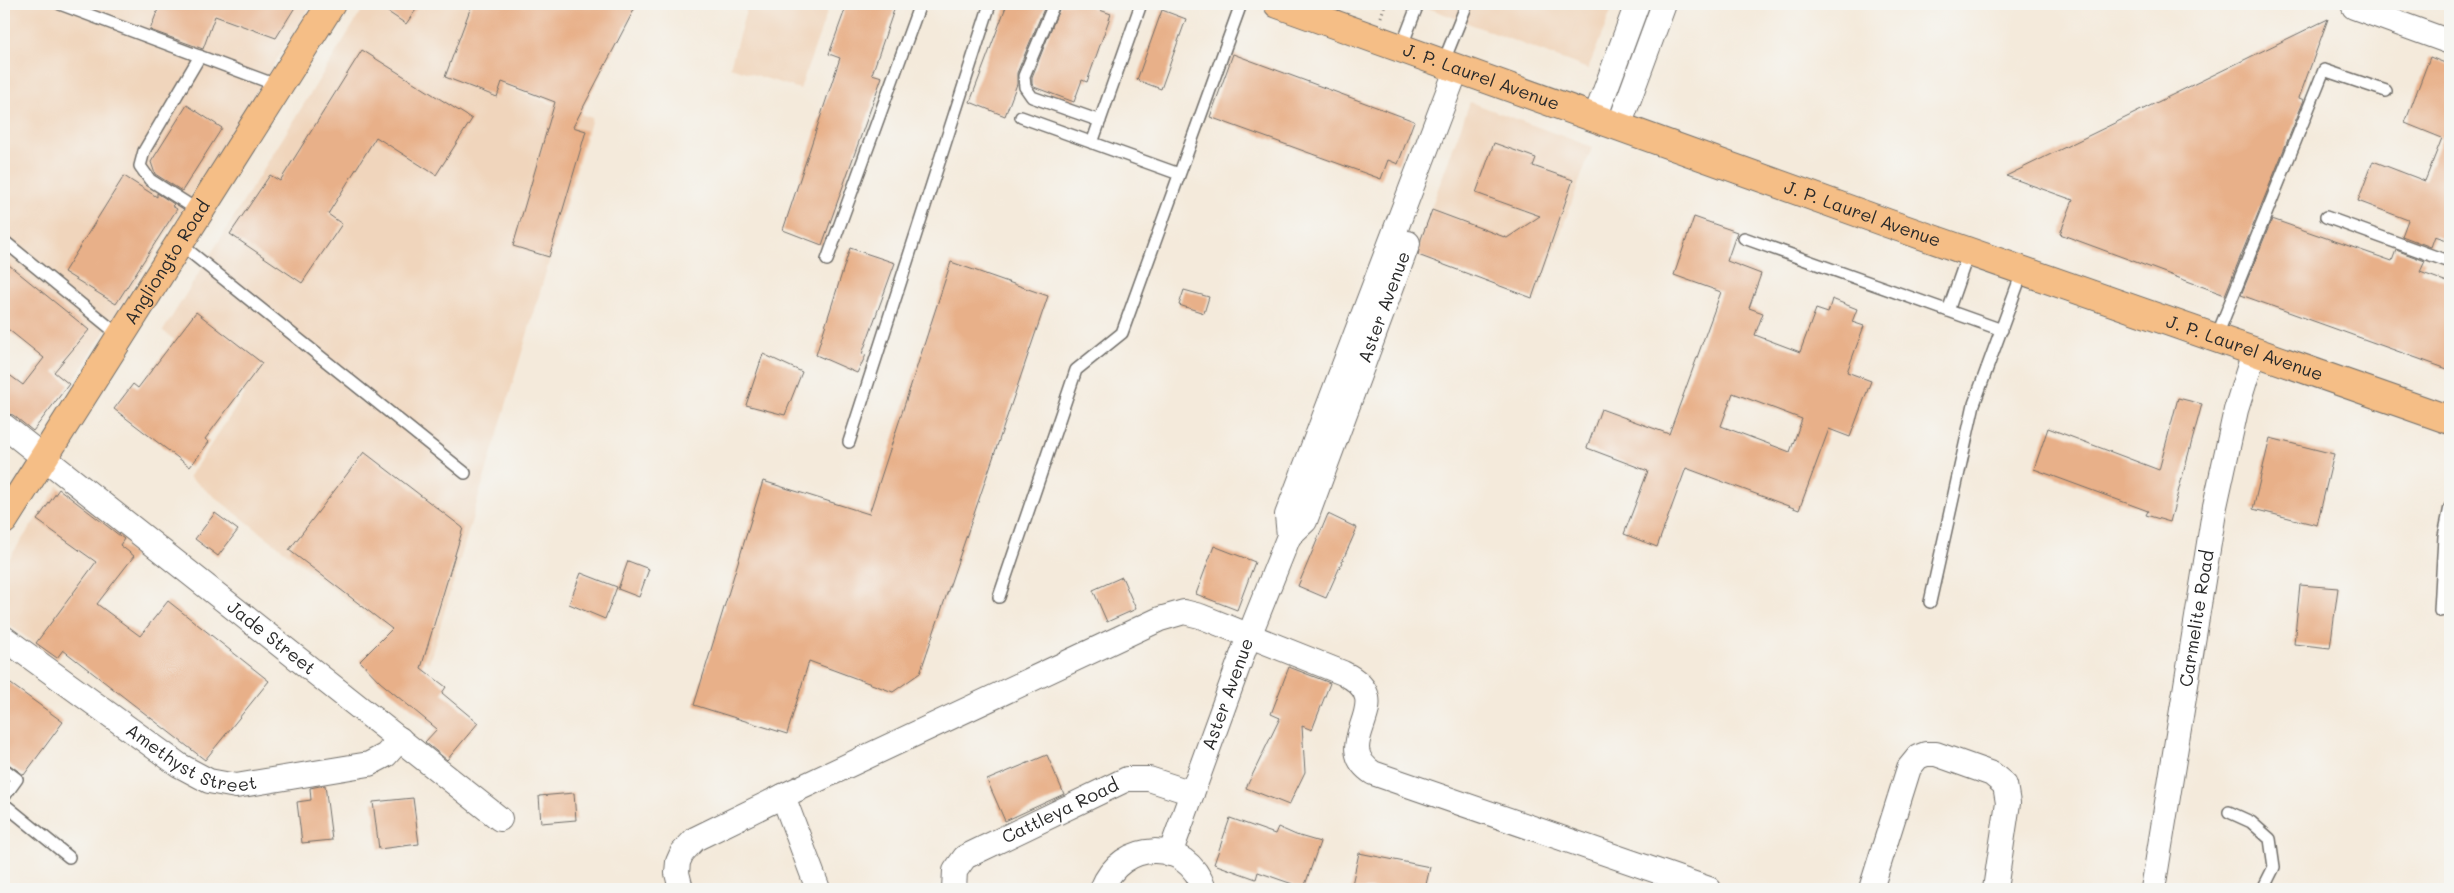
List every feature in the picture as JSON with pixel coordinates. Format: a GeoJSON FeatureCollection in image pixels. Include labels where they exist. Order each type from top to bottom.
{"type":"FeatureCollection","features":[{"type":"Feature","properties":{"kind":"main road","name":"Angliongto Road"},"geometry":{"type":"LineString","coordinates":[[4,520],[332,4]]}},
{"type":"Feature","properties":{"kind":"main road","name":"J. P. Laurel Avenue"},"geometry":{"type":"LineString","coordinates":[[1278,4],[1969,251],[2450,420]]}},
{"type":"Feature","properties":{"kind":"street"},"geometry":{"type":"LineString","coordinates":[[1607,122],[1637,4]]}},
{"type":"Feature","properties":{"kind":"street"},"geometry":{"type":"LineString","coordinates":[[1607,122],[1664,4]]}},
{"type":"Feature","properties":{"kind":"street"},"geometry":{"type":"LineString","coordinates":[[2354,7],[2450,42]]}},
{"type":"Feature","properties":{"kind":"street","name":"Aster Avenue"},"geometry":{"type":"LineString","coordinates":[[1170,854],[1249,636],[1289,536],[1287,515],[1309,485],[1394,258],[1457,68]]}},
{"type":"Feature","properties":{"kind":"street","name":"Carmelite Road"},"geometry":{"type":"LineString","coordinates":[[2153,889],[2215,506],[2236,410],[2254,352]]}},
{"type":"Feature","properties":{"kind":"street","name":"Jade Street"},"geometry":{"type":"LineString","coordinates":[[4,426],[500,819]]}},
{"type":"Feature","properties":{"kind":"street"},"geometry":{"type":"LineString","coordinates":[[681,889],[677,873],[678,862],[682,853],[695,839],[783,796],[1174,614],[1184,612],[1200,616],[1343,672],[1362,683],[1367,690],[1368,700],[1356,752],[1361,763],[1372,773],[1709,889]]}},
{"type":"Feature","properties":{"kind":"street","name":"Amethyst Street"},"geometry":{"type":"LineString","coordinates":[[4,638],[179,765],[209,781],[236,786],[369,764],[386,755],[400,739]]}},
{"type":"Feature","properties":{"kind":"street"},"geometry":{"type":"LineString","coordinates":[[1871,889],[1909,768],[1918,757],[1926,754],[1936,754],[1992,774],[2005,785],[2008,803],[1995,889]]}},
{"type":"Feature","properties":{"kind":"street","name":"Cattleya Road"},"geometry":{"type":"LineString","coordinates":[[954,889],[955,872],[964,857],[1127,779],[1149,778],[1192,793]]}},
{"type":"Feature","properties":{"kind":"street"},"geometry":{"type":"LineString","coordinates":[[783,796],[818,889]]}},
{"type":"Feature","properties":{"kind":"street"},"geometry":{"type":"LineString","coordinates":[[1102,889],[1112,869],[1130,856],[1150,851],[1170,854],[1187,863],[1204,889]]}},
{"type":"Feature","properties":{"kind":"lane"},"geometry":{"type":"LineString","coordinates":[[60,4],[279,86]]}},
{"type":"Feature","properties":{"kind":"lane"},"geometry":{"type":"LineString","coordinates":[[828,260],[920,4]]}},
{"type":"Feature","properties":{"kind":"lane"},"geometry":{"type":"LineString","coordinates":[[849,442],[990,4]]}},
{"type":"Feature","properties":{"kind":"lane"},"geometry":{"type":"LineString","coordinates":[[1054,4],[1024,76],[1025,87],[1032,97],[1100,120]]}},
{"type":"Feature","properties":{"kind":"lane"},"geometry":{"type":"LineString","coordinates":[[1092,142],[1141,4]]}},
{"type":"Feature","properties":{"kind":"lane"},"geometry":{"type":"LineString","coordinates":[[999,597],[1076,370],[1122,333],[1242,4]]}},
{"type":"Feature","properties":{"kind":"lane"},"geometry":{"type":"LineString","coordinates":[[1400,48],[1418,4]]}},
{"type":"Feature","properties":{"kind":"lane"},"geometry":{"type":"LineString","coordinates":[[1457,68],[1467,4]]}},
{"type":"Feature","properties":{"kind":"lane"},"geometry":{"type":"LineString","coordinates":[[199,211],[150,180],[140,166],[144,151],[200,56]]}},
{"type":"Feature","properties":{"kind":"lane"},"geometry":{"type":"LineString","coordinates":[[2216,338],[2324,70],[2386,91]]}},
{"type":"Feature","properties":{"kind":"lane"},"geometry":{"type":"LineString","coordinates":[[1022,117],[1180,174]]}},
{"type":"Feature","properties":{"kind":"lane"},"geometry":{"type":"LineString","coordinates":[[2326,217],[2450,262]]}},
{"type":"Feature","properties":{"kind":"lane"},"geometry":{"type":"LineString","coordinates":[[1744,238],[2002,330]]}},
{"type":"Feature","properties":{"kind":"lane"},"geometry":{"type":"LineString","coordinates":[[4,241],[120,336]]}},
{"type":"Feature","properties":{"kind":"lane"},"geometry":{"type":"LineString","coordinates":[[179,243],[465,473]]}},
{"type":"Feature","properties":{"kind":"lane"},"geometry":{"type":"LineString","coordinates":[[1948,311],[1969,251]]}},
{"type":"Feature","properties":{"kind":"lane"},"geometry":{"type":"LineString","coordinates":[[1930,602],[1974,404],[2024,270]]}},
{"type":"Feature","properties":{"kind":"lane"},"geometry":{"type":"LineString","coordinates":[[2440,611],[2444,536],[2450,506]]}},
{"type":"Feature","properties":{"kind":"lane"},"geometry":{"type":"LineString","coordinates":[[4,769],[17,779],[4,797]]}},
{"type":"Feature","properties":{"kind":"lane"},"geometry":{"type":"LineString","coordinates":[[4,804],[69,856]]}},
{"type":"Feature","properties":{"kind":"lane"},"geometry":{"type":"LineString","coordinates":[[2229,812],[2251,822],[2270,839],[2274,867],[2263,889]]}},
{"type":"Feature","properties":{"kind":"shaded area"},"geometry":{"type":"Polygon","coordinates":[[[4,4],[312,4],[72,383],[4,328],[4,4]]]}},
{"type":"Feature","properties":{"kind":"shaded area"},"geometry":{"type":"Polygon","coordinates":[[[366,4],[539,4],[509,88],[592,118],[429,663],[189,477],[245,394],[163,331],[366,4]]]}},
{"type":"Feature","properties":{"kind":"shaded area"},"geometry":{"type":"Polygon","coordinates":[[[748,4],[830,4],[800,89],[730,67],[748,4]]]}},
{"type":"Feature","properties":{"kind":"shaded area"},"geometry":{"type":"Polygon","coordinates":[[[1418,4],[1614,4],[1588,69],[1418,4]]]}},
{"type":"Feature","properties":{"kind":"shaded area"},"geometry":{"type":"Polygon","coordinates":[[[1470,102],[1592,147],[1536,300],[1414,254],[1470,102]]]}},
{"type":"Feature","properties":{"kind":"shaded area"},"geometry":{"type":"Polygon","coordinates":[[[58,486],[141,548],[57,660],[4,621],[4,566],[58,486]]]}},
{"type":"Feature","properties":{"kind":"building"},"geometry":{"type":"Polygon","coordinates":[[[160,4],[297,4],[276,38],[215,16],[203,49],[150,30],[160,4]]]}},
{"type":"Feature","properties":{"kind":"building"},"geometry":{"type":"Polygon","coordinates":[[[376,4],[420,4],[406,24],[376,4]]]}},
{"type":"Feature","properties":{"kind":"building"},"geometry":{"type":"Polygon","coordinates":[[[472,4],[637,4],[573,127],[586,131],[549,257],[513,246],[555,102],[502,82],[497,97],[445,77],[472,4]]]}},
{"type":"Feature","properties":{"kind":"building"},"geometry":{"type":"Polygon","coordinates":[[[847,4],[896,4],[872,74],[882,77],[822,245],[783,230],[840,58],[829,54],[847,4]]]}},
{"type":"Feature","properties":{"kind":"building"},"geometry":{"type":"Polygon","coordinates":[[[1007,4],[1046,4],[1017,73],[1017,84],[1005,116],[970,102],[1007,4]]]}},
{"type":"Feature","properties":{"kind":"building"},"geometry":{"type":"Polygon","coordinates":[[[1061,4],[1083,4],[1111,14],[1087,82],[1082,80],[1074,102],[1034,87],[1032,84],[1032,77],[1061,4]]]}},
{"type":"Feature","properties":{"kind":"building"},"geometry":{"type":"Polygon","coordinates":[[[1162,10],[1186,19],[1161,89],[1137,80],[1162,10]]]}},
{"type":"Feature","properties":{"kind":"building"},"geometry":{"type":"Polygon","coordinates":[[[2328,19],[2299,98],[2304,100],[2225,295],[2060,234],[2073,200],[2006,176],[2328,19]]]}},
{"type":"Feature","properties":{"kind":"building"},"geometry":{"type":"Polygon","coordinates":[[[362,50],[472,119],[436,175],[376,137],[328,214],[342,224],[302,283],[230,234],[270,175],[280,181],[362,50]]]}},
{"type":"Feature","properties":{"kind":"building"},"geometry":{"type":"Polygon","coordinates":[[[1233,54],[1414,121],[1398,164],[1388,160],[1381,179],[1210,117],[1233,54]]]}},
{"type":"Feature","properties":{"kind":"building"},"geometry":{"type":"Polygon","coordinates":[[[2430,57],[2450,65],[2450,241],[2435,236],[2431,247],[2402,236],[2408,220],[2358,201],[2373,161],[2425,181],[2442,138],[2405,123],[2430,57]]]}},
{"type":"Feature","properties":{"kind":"building"},"geometry":{"type":"Polygon","coordinates":[[[187,105],[222,128],[182,191],[155,174],[151,162],[187,105]]]}},
{"type":"Feature","properties":{"kind":"building"},"geometry":{"type":"Polygon","coordinates":[[[1494,143],[1536,158],[1533,166],[1573,180],[1532,298],[1418,255],[1421,239],[1432,210],[1507,238],[1540,216],[1476,193],[1494,143]]]}},
{"type":"Feature","properties":{"kind":"building"},"geometry":{"type":"Polygon","coordinates":[[[124,176],[157,197],[157,193],[174,204],[172,206],[177,209],[116,304],[64,272],[124,176]]]}},
{"type":"Feature","properties":{"kind":"building"},"geometry":{"type":"Polygon","coordinates":[[[1694,217],[1737,232],[1727,261],[1761,274],[1749,308],[1763,313],[1755,335],[1800,352],[1816,309],[1828,313],[1832,299],[1857,309],[1852,322],[1864,326],[1847,372],[1871,381],[1850,437],[1829,429],[1799,510],[1686,468],[1657,547],[1624,534],[1648,471],[1587,448],[1601,409],[1669,434],[1721,292],[1674,275],[1694,217]],[[1733,393],[1721,426],[1790,452],[1802,419],[1733,393]]]}},
{"type":"Feature","properties":{"kind":"building"},"geometry":{"type":"Polygon","coordinates":[[[2272,219],[2392,261],[2396,250],[2425,261],[2420,272],[2450,283],[2450,370],[2241,295],[2272,219]]]}},
{"type":"Feature","properties":{"kind":"building"},"geometry":{"type":"Polygon","coordinates":[[[850,248],[895,263],[862,354],[866,355],[857,373],[816,355],[850,248]]]}},
{"type":"Feature","properties":{"kind":"building"},"geometry":{"type":"Polygon","coordinates":[[[4,261],[89,330],[54,372],[69,384],[33,431],[13,415],[4,413],[4,371],[23,385],[44,358],[4,326],[4,261]]]}},
{"type":"Feature","properties":{"kind":"building"},"geometry":{"type":"Polygon","coordinates":[[[951,262],[1048,296],[920,673],[893,692],[809,661],[787,734],[694,705],[763,481],[869,514],[951,262]]]}},
{"type":"Feature","properties":{"kind":"building"},"geometry":{"type":"Polygon","coordinates":[[[1184,290],[1209,297],[1204,313],[1179,305],[1184,290]]]}},
{"type":"Feature","properties":{"kind":"building"},"geometry":{"type":"Polygon","coordinates":[[[196,312],[262,363],[205,439],[209,442],[190,467],[114,409],[133,384],[138,388],[196,312]]]}},
{"type":"Feature","properties":{"kind":"building"},"geometry":{"type":"Polygon","coordinates":[[[763,354],[802,372],[785,415],[746,405],[763,354]]]}},
{"type":"Feature","properties":{"kind":"building"},"geometry":{"type":"Polygon","coordinates":[[[2178,398],[2202,404],[2170,522],[2146,515],[2148,511],[2034,469],[2048,428],[2159,470],[2178,398]]]}},
{"type":"Feature","properties":{"kind":"building"},"geometry":{"type":"Polygon","coordinates":[[[2270,438],[2334,454],[2317,525],[2253,509],[2270,438]]]}},
{"type":"Feature","properties":{"kind":"building"},"geometry":{"type":"Polygon","coordinates":[[[364,452],[463,528],[421,668],[446,687],[442,693],[478,723],[447,760],[425,742],[437,729],[380,682],[360,661],[392,629],[289,550],[364,452]]]}},
{"type":"Feature","properties":{"kind":"building"},"geometry":{"type":"Polygon","coordinates":[[[59,489],[124,539],[120,545],[134,556],[97,604],[140,636],[168,601],[269,681],[205,760],[63,650],[57,658],[36,643],[96,562],[37,520],[59,489]]]}},
{"type":"Feature","properties":{"kind":"building"},"geometry":{"type":"Polygon","coordinates":[[[215,513],[238,530],[218,556],[195,539],[215,513]]]}},
{"type":"Feature","properties":{"kind":"building"},"geometry":{"type":"Polygon","coordinates":[[[1328,514],[1357,528],[1326,598],[1298,586],[1328,514]]]}},
{"type":"Feature","properties":{"kind":"building"},"geometry":{"type":"Polygon","coordinates":[[[1214,546],[1255,562],[1237,610],[1196,594],[1214,546]]]}},
{"type":"Feature","properties":{"kind":"building"},"geometry":{"type":"Polygon","coordinates":[[[628,561],[649,569],[639,597],[618,589],[628,561]]]}},
{"type":"Feature","properties":{"kind":"building"},"geometry":{"type":"Polygon","coordinates":[[[581,573],[617,587],[605,619],[569,604],[581,573]]]}},
{"type":"Feature","properties":{"kind":"building"},"geometry":{"type":"Polygon","coordinates":[[[1122,577],[1136,609],[1107,622],[1093,590],[1122,577]]]}},
{"type":"Feature","properties":{"kind":"building"},"geometry":{"type":"Polygon","coordinates":[[[2300,585],[2338,588],[2330,648],[2294,644],[2300,585]]]}},
{"type":"Feature","properties":{"kind":"building"},"geometry":{"type":"Polygon","coordinates":[[[1289,667],[1330,683],[1312,730],[1302,726],[1305,772],[1289,805],[1246,788],[1280,718],[1271,714],[1289,667]]]}},
{"type":"Feature","properties":{"kind":"building"},"geometry":{"type":"Polygon","coordinates":[[[4,679],[63,722],[24,775],[4,761],[4,679]]]}},
{"type":"Feature","properties":{"kind":"building"},"geometry":{"type":"Polygon","coordinates":[[[1047,755],[1064,794],[1005,821],[987,780],[1047,755]]]}},
{"type":"Feature","properties":{"kind":"building"},"geometry":{"type":"Polygon","coordinates":[[[325,785],[332,840],[302,843],[297,802],[311,800],[310,788],[325,785]]]}},
{"type":"Feature","properties":{"kind":"building"},"geometry":{"type":"Polygon","coordinates":[[[574,793],[576,820],[541,823],[539,796],[574,793]]]}},
{"type":"Feature","properties":{"kind":"building"},"geometry":{"type":"Polygon","coordinates":[[[413,798],[419,844],[379,849],[373,802],[413,798]]]}},
{"type":"Feature","properties":{"kind":"building"},"geometry":{"type":"Polygon","coordinates":[[[1230,818],[1275,834],[1278,827],[1320,842],[1304,888],[1258,872],[1256,879],[1214,864],[1230,818]]]}},
{"type":"Feature","properties":{"kind":"building"},"geometry":{"type":"Polygon","coordinates":[[[1359,853],[1430,867],[1425,889],[1351,889],[1359,853]]]}}]}
